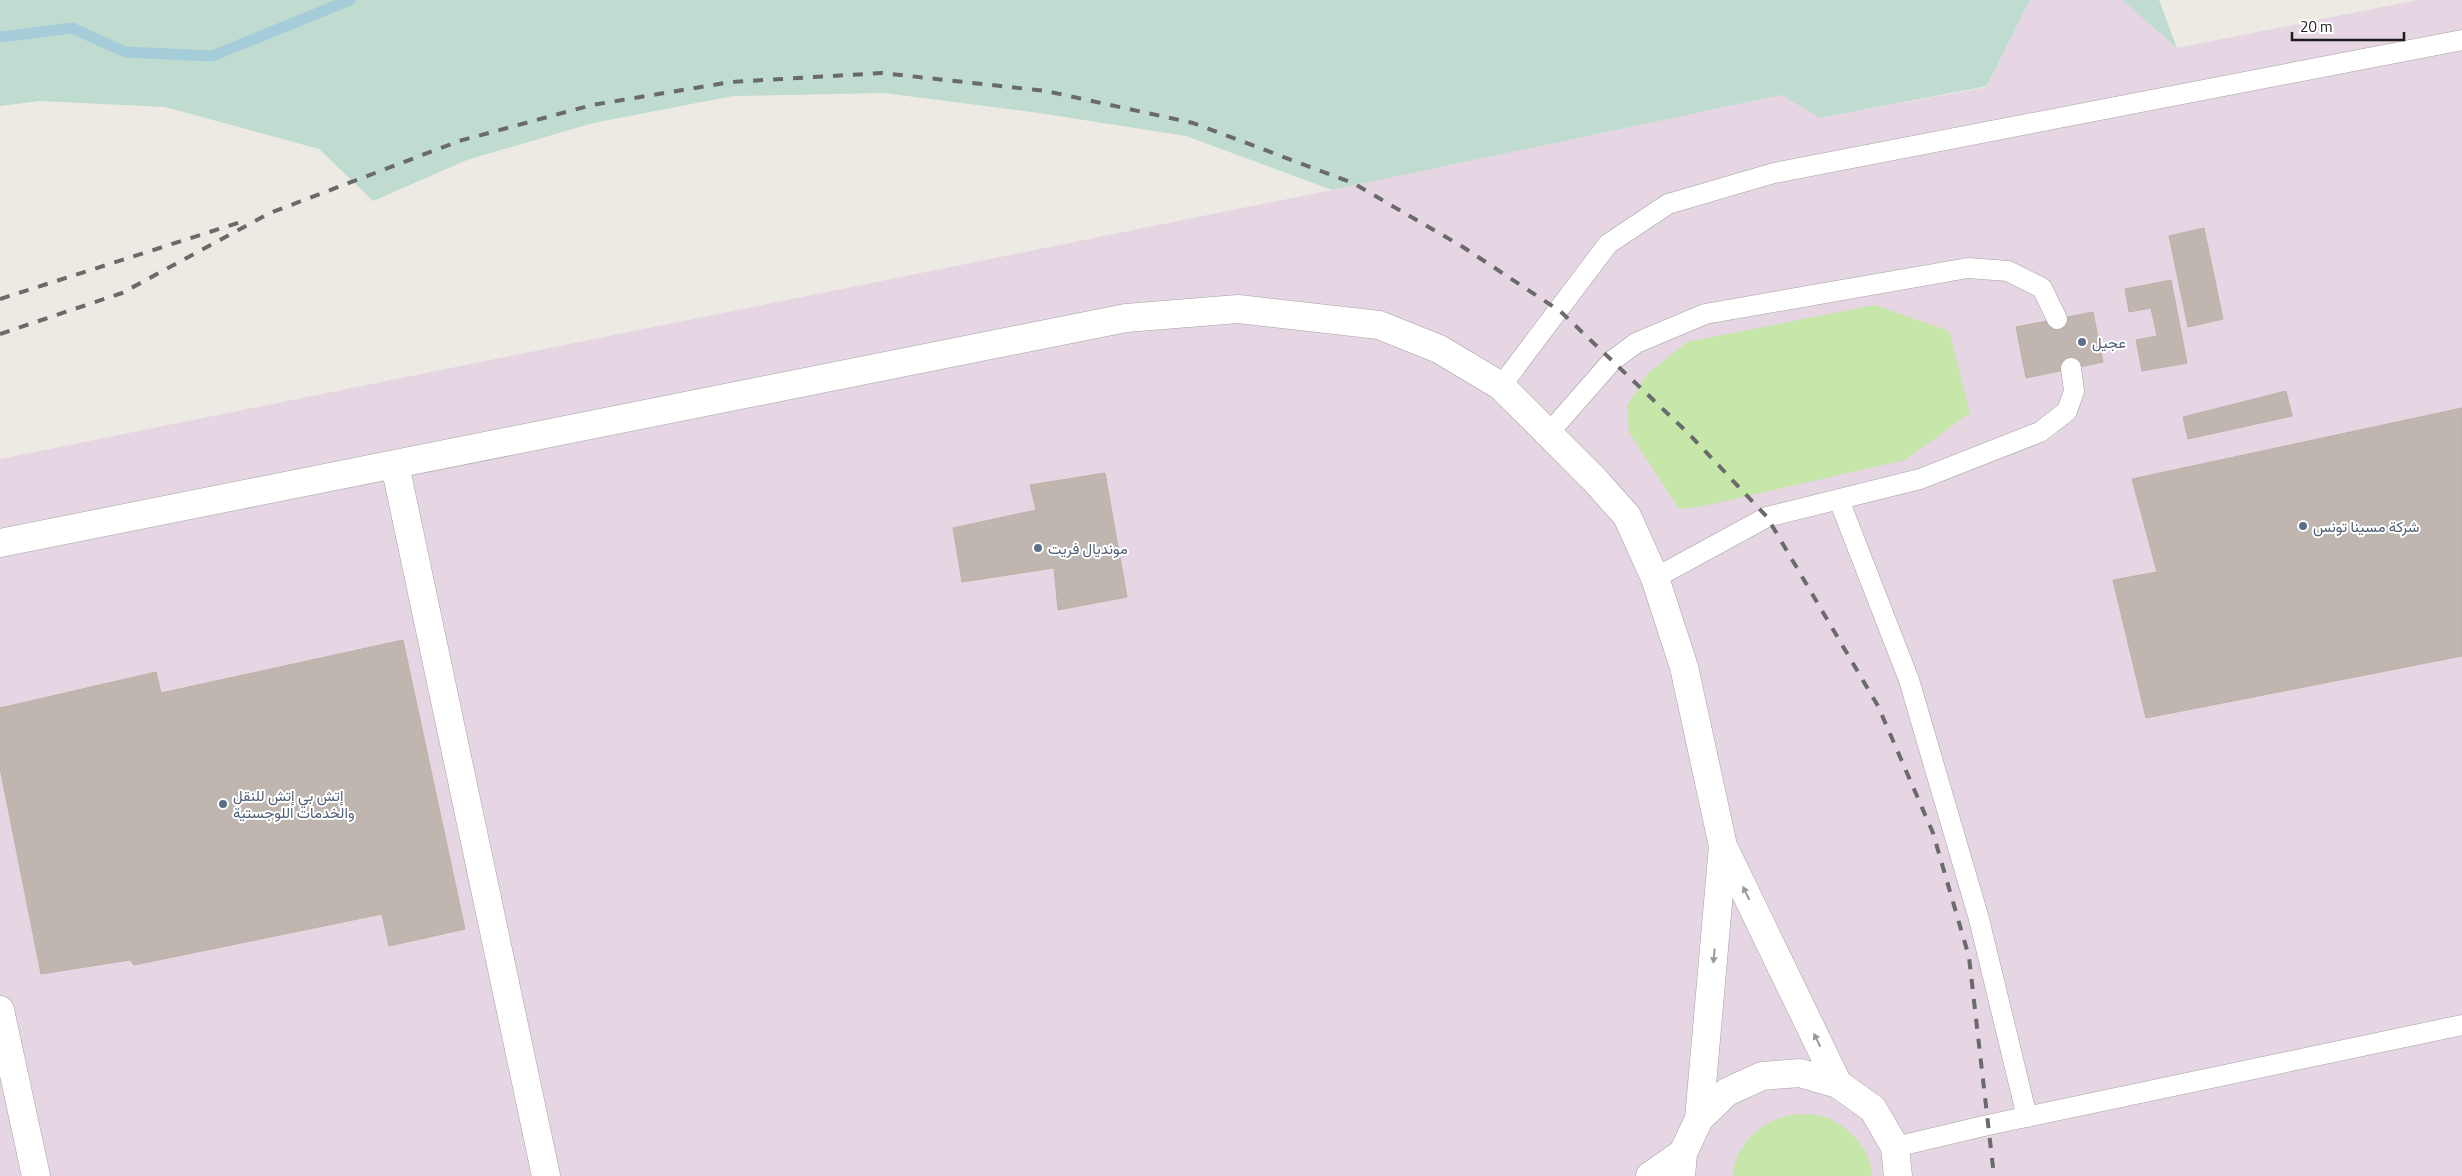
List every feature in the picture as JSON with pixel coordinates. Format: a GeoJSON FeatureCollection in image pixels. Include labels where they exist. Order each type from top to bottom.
{"type":"FeatureCollection","features":[{"type":"Feature","properties":{"kind":"street"},"geometry":{"type":"LineString","coordinates":[[0,543],[1126,318],[1238,309],[1380,325],[1439,349],[1502,386],[1628,516],[1655,578],[1684,666],[1723,846],[1838,1084]]}},
{"type":"Feature","properties":{"kind":"street"},"geometry":{"type":"LineString","coordinates":[[395,465],[546,1176]]}},
{"type":"Feature","properties":{"kind":"street"},"geometry":{"type":"LineString","coordinates":[[1650,1176],[1682,1164],[1699,1119],[1723,846]]}},
{"type":"Feature","properties":{"kind":"street"},"geometry":{"type":"LineString","coordinates":[[0,1010],[36,1176]]}},
{"type":"Feature","properties":{"kind":"street"},"geometry":{"type":"LineString","coordinates":[[1699,1119],[1727,1092],[1762,1076],[1800,1073],[1838,1084],[1873,1109],[1895,1147],[1898,1176]]}},
{"type":"Feature","properties":{"kind":"lane"},"geometry":{"type":"LineString","coordinates":[[1502,386],[1608,244],[1668,204],[1774,173],[2462,40]]}},
{"type":"Feature","properties":{"kind":"lane"},"geometry":{"type":"LineString","coordinates":[[1548,434],[1612,361],[1636,343],[1705,314],[1968,268],[2008,271],[2042,288],[2057,319]]}},
{"type":"Feature","properties":{"kind":"lane"},"geometry":{"type":"LineString","coordinates":[[1655,578],[1767,517],[1920,479],[2040,432],[2067,411],[2074,391],[2071,368]]}},
{"type":"Feature","properties":{"kind":"lane"},"geometry":{"type":"LineString","coordinates":[[1839,500],[1909,680],[1979,919],[2027,1117]]}},
{"type":"Feature","properties":{"kind":"lane"},"geometry":{"type":"LineString","coordinates":[[1895,1147],[2027,1117],[2462,1025]]}},
{"type":"Feature","properties":{"kind":"shaded area"},"geometry":{"type":"Polygon","coordinates":[[[2030,0],[2122,0],[2177,48],[2418,0],[2462,0],[2462,1176],[0,1176],[0,459],[1332,190],[1781,95],[1820,118],[1987,87],[2030,0]]]}},
{"type":"Feature","properties":{"kind":"green space"},"geometry":{"type":"Polygon","coordinates":[[[0,0],[2030,0],[1987,86],[1820,118],[1781,95],[1332,190],[1186,136],[1039,113],[884,93],[733,96],[593,123],[467,160],[373,201],[319,149],[165,107],[40,101],[0,106],[0,0]]]}},
{"type":"Feature","properties":{"kind":"green space"},"geometry":{"type":"Polygon","coordinates":[[[2122,0],[2159,0],[2177,48],[2122,0]]]}},
{"type":"Feature","properties":{"kind":"green space"},"geometry":{"type":"Polygon","coordinates":[[[1875,305],[1949,331],[1970,413],[1905,460],[1699,507],[1679,509],[1629,432],[1627,406],[1647,374],[1687,342],[1875,305]]]}},
{"type":"Feature","properties":{"kind":"green space"},"geometry":{"type":"Polygon","coordinates":[[[1789,1115],[1816,1115],[1836,1122],[1846,1129],[1854,1136],[1867,1155],[1872,1176],[1733,1176],[1739,1154],[1752,1135],[1766,1124],[1789,1115]]]}},
{"type":"Feature","properties":{"kind":"building"},"geometry":{"type":"Polygon","coordinates":[[[2204,228],[2223,319],[2188,327],[2169,236],[2204,228]]]}},
{"type":"Feature","properties":{"kind":"building"},"geometry":{"type":"Polygon","coordinates":[[[2171,280],[2187,363],[2142,371],[2136,340],[2157,336],[2151,308],[2129,312],[2125,289],[2171,280]]]}},
{"type":"Feature","properties":{"kind":"building"},"geometry":{"type":"Polygon","coordinates":[[[2093,312],[2103,362],[2026,378],[2016,327],[2093,312]]]}},
{"type":"Feature","properties":{"kind":"building"},"geometry":{"type":"Polygon","coordinates":[[[2286,391],[2292,416],[2188,439],[2183,417],[2286,391]]]}},
{"type":"Feature","properties":{"kind":"building","name":"شركة مسينا تونس"},"geometry":{"type":"Polygon","coordinates":[[[2462,408],[2462,656],[2146,718],[2113,580],[2157,572],[2132,479],[2462,408]]]}},
{"type":"Feature","properties":{"kind":"building","name":"مونديال فريت"},"geometry":{"type":"Polygon","coordinates":[[[1105,473],[1127,597],[1058,610],[1054,568],[962,582],[953,528],[1036,510],[1030,485],[1105,473]]]}},
{"type":"Feature","properties":{"kind":"building","name":"إتش بي إتش للنقل والخدمات اللوجستية"},"geometry":{"type":"Polygon","coordinates":[[[403,640],[465,929],[389,946],[382,914],[134,965],[130,960],[41,974],[0,768],[0,708],[156,672],[161,693],[403,640]]]}},
{"type":"Feature","properties":{"kind":"waterway"},"geometry":{"type":"LineString","coordinates":[[0,37],[72,28],[125,52],[212,56],[350,0]]}},
{"type":"Feature","properties":{"kind":"railway"},"geometry":{"type":"LineString","coordinates":[[0,334],[122,293],[270,213],[459,141],[592,105],[731,82],[882,73],[1046,91],[1193,123],[1353,183],[1463,247],[1560,311],[1689,434],[1767,517],[1878,706],[1933,833],[1969,957],[1994,1176]]}},
{"type":"Feature","properties":{"kind":"railway"},"geometry":{"type":"LineString","coordinates":[[0,299],[244,221]]}},
{"type":"Feature","properties":{"kind":"place","name":"عجيل"},"geometry":{"type":"Point","coordinates":[2082,342]}},
{"type":"Feature","properties":{"kind":"place","name":"شركة مسينا تونس"},"geometry":{"type":"Point","coordinates":[2303,526]}},
{"type":"Feature","properties":{"kind":"place","name":"مونديال فريت"},"geometry":{"type":"Point","coordinates":[1038,548]}},
{"type":"Feature","properties":{"kind":"place","name":"إتش بي إتش للنقل والخدمات اللوجستية"},"geometry":{"type":"Point","coordinates":[223,804]}}]}
